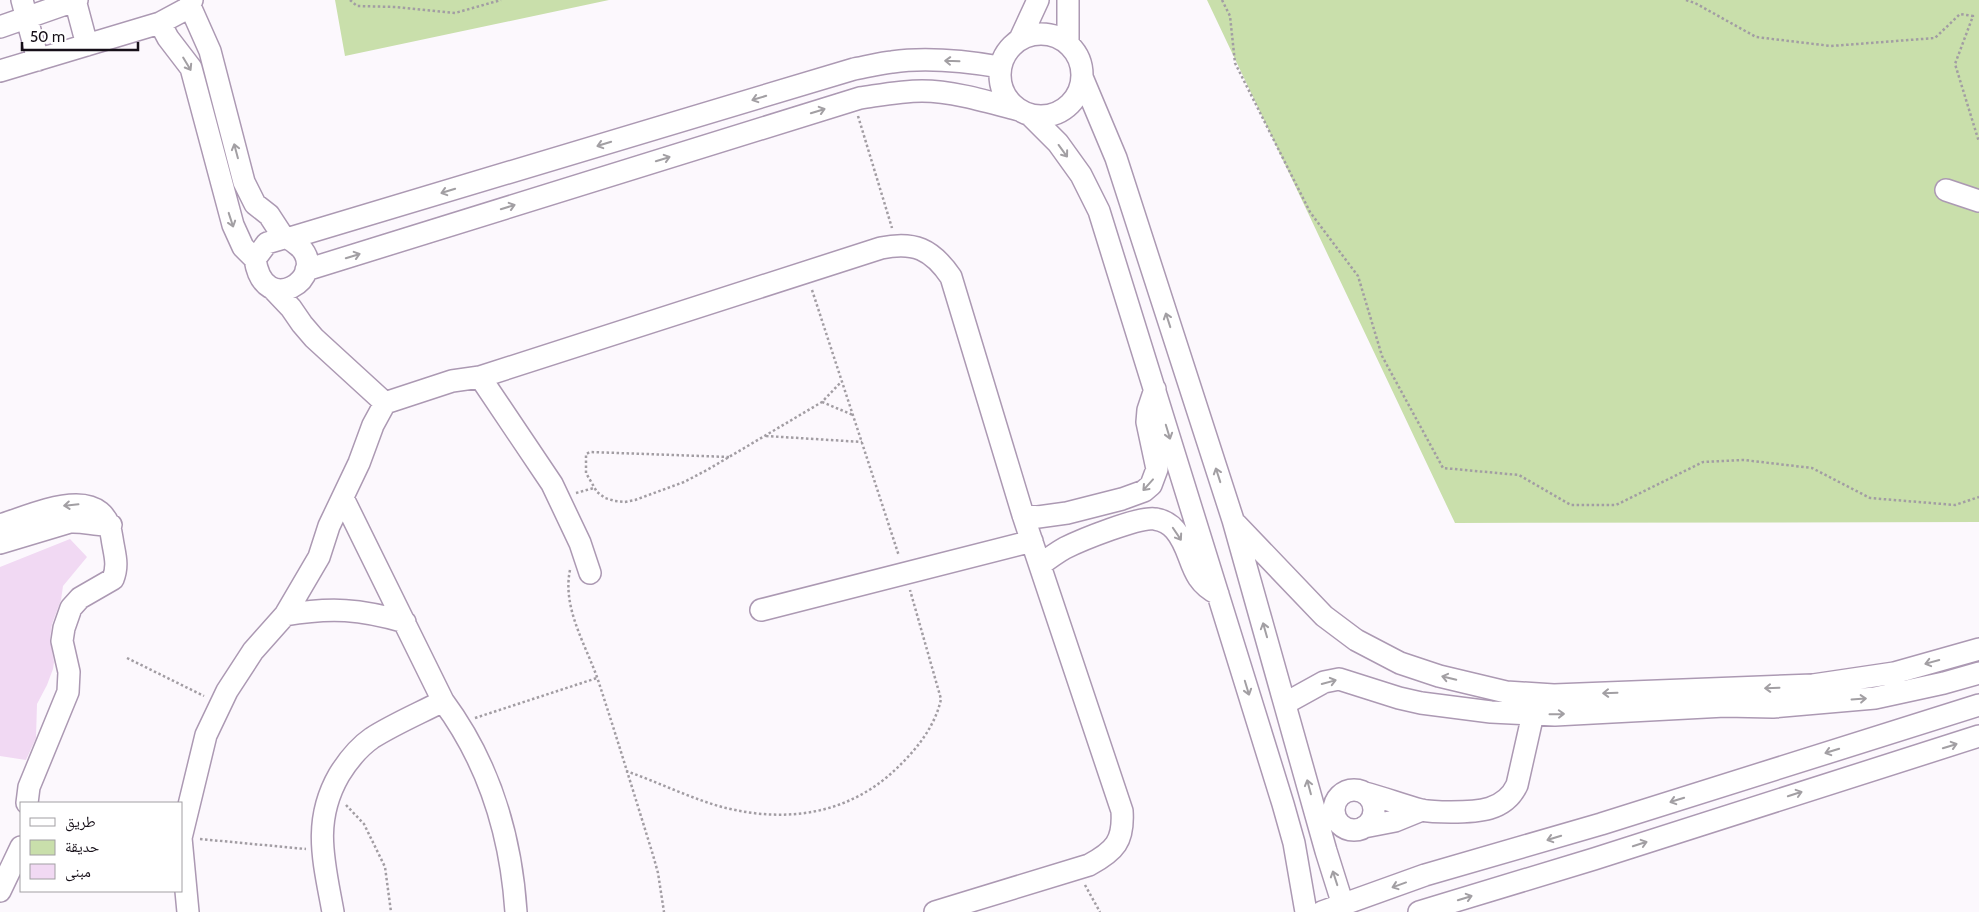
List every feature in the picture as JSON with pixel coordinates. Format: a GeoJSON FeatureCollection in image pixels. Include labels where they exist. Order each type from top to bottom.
{"type":"FeatureCollection","features":[{"type":"Feature","properties":{"kind":"street"},"geometry":{"type":"LineString","coordinates":[[0,27],[25,9],[76,0],[87,45]]}},
{"type":"Feature","properties":{"kind":"street"},"geometry":{"type":"LineString","coordinates":[[1038,0],[1020,39],[1007,51],[1000,67],[999,79],[1002,91],[1009,102],[1024,112],[1058,143],[1075,167],[1099,211],[1288,822],[1297,856],[1306,912]]}},
{"type":"Feature","properties":{"kind":"street"},"geometry":{"type":"LineString","coordinates":[[1068,0],[1068,44]]}},
{"type":"Feature","properties":{"kind":"street"},"geometry":{"type":"LineString","coordinates":[[0,72],[160,24],[191,3],[210,51],[244,182],[255,204],[269,215],[287,238],[303,251],[307,263],[300,283],[287,290],[272,289]]}},
{"type":"Feature","properties":{"kind":"street"},"geometry":{"type":"LineString","coordinates":[[25,9],[38,60]]}},
{"type":"Feature","properties":{"kind":"street"},"geometry":{"type":"LineString","coordinates":[[160,24],[191,68],[233,225],[243,247],[255,260],[260,280],[291,308],[314,338],[385,403]]}},
{"type":"Feature","properties":{"kind":"street"},"geometry":{"type":"LineString","coordinates":[[1020,39],[1037,34],[1054,36],[1068,44],[1078,59],[1082,76],[1116,158],[1233,520],[1286,703],[1326,851],[1343,905]]}},
{"type":"Feature","properties":{"kind":"street"},"geometry":{"type":"LineString","coordinates":[[255,260],[267,244],[854,70],[893,61],[926,60],[1000,67]]}},
{"type":"Feature","properties":{"kind":"street"},"geometry":{"type":"LineString","coordinates":[[306,270],[853,100],[893,93],[924,91],[959,96],[1042,116],[1054,114],[1074,100],[1082,76]]}},
{"type":"Feature","properties":{"kind":"street"},"geometry":{"type":"LineString","coordinates":[[1946,190],[1979,201]]}},
{"type":"Feature","properties":{"kind":"street"},"geometry":{"type":"LineString","coordinates":[[182,834],[206,735],[227,691],[253,651],[285,615],[318,557],[329,526],[359,463],[373,425],[385,403],[452,381],[480,377],[881,248],[897,245],[914,246],[929,253],[942,264],[951,277],[1032,541],[1122,811],[1124,828],[1118,842],[1106,856],[1089,865],[935,912]]}},
{"type":"Feature","properties":{"kind":"street"},"geometry":{"type":"LineString","coordinates":[[480,377],[552,484],[580,543],[590,574]]}},
{"type":"Feature","properties":{"kind":"street"},"geometry":{"type":"LineString","coordinates":[[1024,515],[1038,517],[1067,514],[1122,499],[1144,491],[1151,485],[1155,477],[1156,460],[1148,422],[1148,410],[1155,389]]}},
{"type":"Feature","properties":{"kind":"street"},"geometry":{"type":"LineString","coordinates":[[343,498],[443,702],[460,724],[474,749],[493,796],[508,845],[516,912]]}},
{"type":"Feature","properties":{"kind":"street"},"geometry":{"type":"LineString","coordinates":[[1122,499],[1120,514],[1131,523]]}},
{"type":"Feature","properties":{"kind":"street"},"geometry":{"type":"LineString","coordinates":[[0,525],[67,505],[93,506],[101,511],[111,525],[117,559],[112,579],[107,584],[80,598],[71,608],[62,641],[69,672],[68,692],[30,787],[27,802]]}},
{"type":"Feature","properties":{"kind":"street"},"geometry":{"type":"LineString","coordinates":[[1067,514],[1073,516],[1080,525],[1081,536],[1078,542]]}},
{"type":"Feature","properties":{"kind":"street"},"geometry":{"type":"LineString","coordinates":[[1040,565],[1078,542],[1131,523],[1154,518],[1165,522],[1175,529],[1198,579],[1208,589],[1218,594]]}},
{"type":"Feature","properties":{"kind":"street"},"geometry":{"type":"LineString","coordinates":[[1233,520],[1324,616],[1356,640],[1400,663],[1440,676],[1533,714],[1555,715],[1725,706],[1773,707],[1979,649]]}},
{"type":"Feature","properties":{"kind":"street"},"geometry":{"type":"LineString","coordinates":[[0,543],[70,522],[82,522],[96,526],[111,525]]}},
{"type":"Feature","properties":{"kind":"street"},"geometry":{"type":"LineString","coordinates":[[761,610],[1032,541]]}},
{"type":"Feature","properties":{"kind":"street"},"geometry":{"type":"LineString","coordinates":[[285,615],[315,610],[346,610],[376,614],[405,622]]}},
{"type":"Feature","properties":{"kind":"street"},"geometry":{"type":"LineString","coordinates":[[1286,703],[1324,682],[1339,679],[1421,703],[1506,702],[1554,695],[1817,694],[1875,698],[1944,684],[1979,673]]}},
{"type":"Feature","properties":{"kind":"street"},"geometry":{"type":"LineString","coordinates":[[333,912],[322,851],[322,822],[331,790],[347,762],[370,739],[443,702]]}},
{"type":"Feature","properties":{"kind":"street"},"geometry":{"type":"LineString","coordinates":[[1322,912],[1425,876],[1592,827],[1979,705]]}},
{"type":"Feature","properties":{"kind":"street"},"geometry":{"type":"LineString","coordinates":[[1422,810],[1394,821],[1356,830],[1340,824],[1334,809],[1336,801],[1349,790],[1357,790],[1422,810],[1466,812],[1495,807],[1505,802],[1513,794],[1533,714]]}},
{"type":"Feature","properties":{"kind":"street"},"geometry":{"type":"LineString","coordinates":[[1425,876],[1426,910],[1594,859],[1979,736]]}},
{"type":"Feature","properties":{"kind":"street"},"geometry":{"type":"LineString","coordinates":[[1858,743],[1866,772]]}},
{"type":"Feature","properties":{"kind":"street"},"geometry":{"type":"LineString","coordinates":[[1364,827],[1372,820],[1375,810],[1372,800],[1365,793]]}},
{"type":"Feature","properties":{"kind":"street"},"geometry":{"type":"LineString","coordinates":[[1288,822],[1304,818],[1315,809]]}},
{"type":"Feature","properties":{"kind":"street"},"geometry":{"type":"LineString","coordinates":[[1297,856],[1304,846],[1309,844],[1316,844],[1326,851]]}},
{"type":"Feature","properties":{"kind":"street"},"geometry":{"type":"LineString","coordinates":[[0,891],[20,848]]}},
{"type":"Feature","properties":{"kind":"street"},"geometry":{"type":"LineString","coordinates":[[182,849],[188,912]]}},
{"type":"Feature","properties":{"kind":"path"},"geometry":{"type":"LineString","coordinates":[[350,0],[357,6],[396,7],[455,13],[501,0]]}},
{"type":"Feature","properties":{"kind":"path"},"geometry":{"type":"LineString","coordinates":[[1222,0],[1230,16],[1235,63],[1310,212],[1358,276],[1382,356],[1443,468],[1519,475],[1571,505],[1616,505],[1703,462],[1744,460],[1812,468],[1870,498],[1955,505],[1979,497]]}},
{"type":"Feature","properties":{"kind":"path"},"geometry":{"type":"LineString","coordinates":[[1686,0],[1695,3],[1756,38],[1831,46],[1936,38],[1960,14],[1973,16],[1955,64],[1979,142]]}},
{"type":"Feature","properties":{"kind":"path"},"geometry":{"type":"LineString","coordinates":[[853,100],[897,245]]}},
{"type":"Feature","properties":{"kind":"path"},"geometry":{"type":"LineString","coordinates":[[626,770],[725,808],[762,814],[794,816],[829,809],[857,797],[887,778],[914,751],[938,711],[941,700],[905,573],[806,272]]}},
{"type":"Feature","properties":{"kind":"path"},"geometry":{"type":"LineString","coordinates":[[729,457],[590,452],[586,454],[584,462],[586,473],[597,492],[610,500],[625,502],[660,492],[684,482],[729,457],[822,402],[842,381]]}},
{"type":"Feature","properties":{"kind":"path"},"geometry":{"type":"LineString","coordinates":[[822,402],[853,415]]}},
{"type":"Feature","properties":{"kind":"path"},"geometry":{"type":"LineString","coordinates":[[764,436],[862,442]]}},
{"type":"Feature","properties":{"kind":"path"},"geometry":{"type":"LineString","coordinates":[[580,543],[571,561],[569,571],[569,600],[597,678],[653,856],[664,912]]}},
{"type":"Feature","properties":{"kind":"path"},"geometry":{"type":"LineString","coordinates":[[127,658],[221,704]]}},
{"type":"Feature","properties":{"kind":"path"},"geometry":{"type":"LineString","coordinates":[[460,724],[597,678]]}},
{"type":"Feature","properties":{"kind":"path"},"geometry":{"type":"LineString","coordinates":[[331,790],[364,824],[385,867],[391,912]]}},
{"type":"Feature","properties":{"kind":"path"},"geometry":{"type":"LineString","coordinates":[[182,838],[322,851]]}},
{"type":"Feature","properties":{"kind":"path"},"geometry":{"type":"LineString","coordinates":[[1076,869],[1100,912]]}},
{"type":"Feature","properties":{"kind":"green space"},"geometry":{"type":"Polygon","coordinates":[[[335,0],[609,0],[345,56],[335,0]]]}},
{"type":"Feature","properties":{"kind":"green space"},"geometry":{"type":"Polygon","coordinates":[[[1207,0],[1979,0],[1979,522],[1455,523],[1207,0]]]}},
{"type":"Feature","properties":{"kind":"building"},"geometry":{"type":"Polygon","coordinates":[[[70,539],[87,557],[63,586],[61,600],[52,624],[50,639],[54,662],[47,685],[37,704],[36,738],[26,760],[0,756],[0,567],[70,539]]]}}]}
